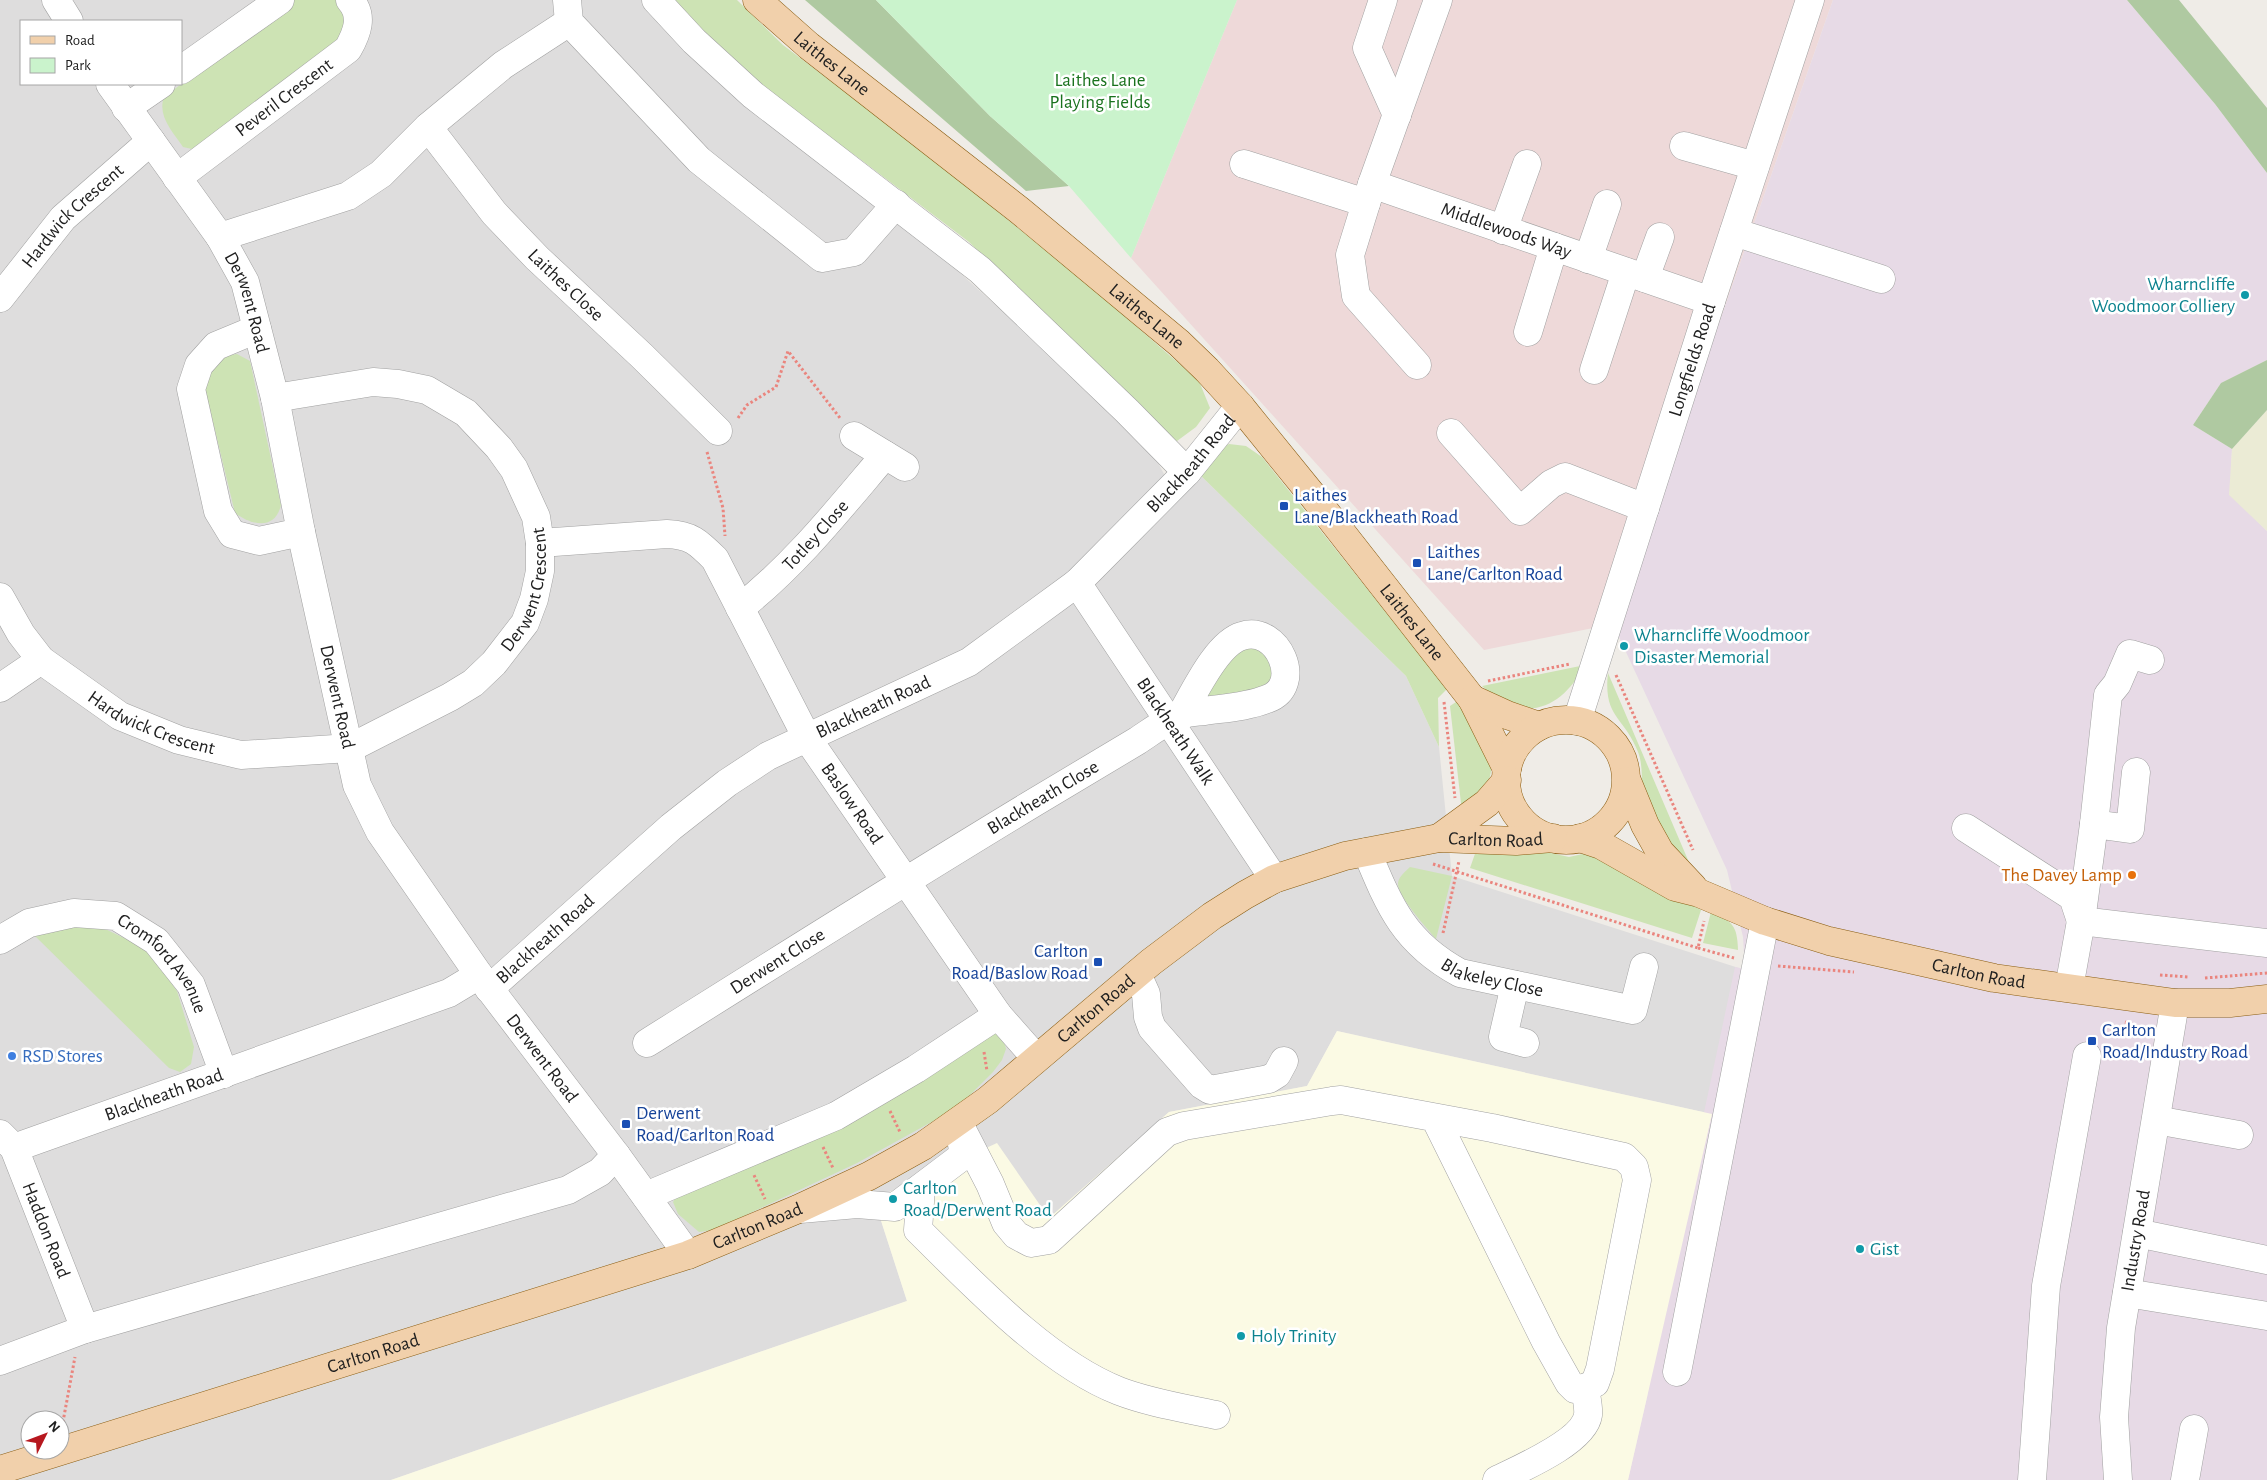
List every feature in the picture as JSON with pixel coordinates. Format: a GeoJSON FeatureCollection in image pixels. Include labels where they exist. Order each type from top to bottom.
{"type":"FeatureCollection","features":[{"type":"Feature","properties":{"kind":"main road","name":"Laithes Lane"},"geometry":{"type":"LineString","coordinates":[[757,0],[809,46],[1019,210],[1172,337],[1240,406],[1472,699],[1507,775]]}},
{"type":"Feature","properties":{"kind":"main road","name":"Laithes Lane"},"geometry":{"type":"LineString","coordinates":[[1472,699],[1507,715],[1539,726]]}},
{"type":"Feature","properties":{"kind":"main road"},"geometry":{"type":"LineString","coordinates":[[1564,720],[1577,721],[1593,726],[1607,736],[1618,749],[1625,764],[1626,781],[1624,797],[1618,811],[1608,823],[1595,833],[1580,838],[1552,838],[1534,830],[1519,817],[1510,800],[1507,775],[1515,748],[1530,732],[1539,726],[1564,720]]}},
{"type":"Feature","properties":{"kind":"main road","name":"Carlton Road"},"geometry":{"type":"LineString","coordinates":[[1439,838],[1486,804],[1507,775]]}},
{"type":"Feature","properties":{"kind":"main road","name":"Carlton Road"},"geometry":{"type":"LineString","coordinates":[[1626,781],[1645,825],[1660,852],[1699,893]]}},
{"type":"Feature","properties":{"kind":"main road","name":"Carlton Road"},"geometry":{"type":"LineString","coordinates":[[0,1470],[688,1255],[842,1189],[910,1153],[958,1122],[993,1096],[1137,974],[1212,916],[1244,895],[1274,879],[1324,862],[1439,838],[1516,841],[1552,838]]}},
{"type":"Feature","properties":{"kind":"main road","name":"Carlton Road"},"geometry":{"type":"LineString","coordinates":[[1580,838],[1601,845],[1674,887],[1699,893],[1765,921],[1829,941],[1994,978],[2175,1003],[2230,1003],[2267,999]]}},
{"type":"Feature","properties":{"kind":"street"},"geometry":{"type":"LineString","coordinates":[[56,0],[68,20]]}},
{"type":"Feature","properties":{"kind":"street"},"geometry":{"type":"LineString","coordinates":[[182,69],[280,0]]}},
{"type":"Feature","properties":{"kind":"street","name":"Peveril Crescent"},"geometry":{"type":"LineString","coordinates":[[177,178],[348,48],[358,32],[359,19],[354,4],[350,0]]}},
{"type":"Feature","properties":{"kind":"street"},"geometry":{"type":"LineString","coordinates":[[656,0],[694,41],[753,95],[980,270],[1127,411],[1187,472]]}},
{"type":"Feature","properties":{"kind":"street"},"geometry":{"type":"LineString","coordinates":[[1383,0],[1367,48],[1397,115]]}},
{"type":"Feature","properties":{"kind":"street"},"geometry":{"type":"LineString","coordinates":[[1417,365],[1356,296],[1350,255],[1369,193],[1438,0]]}},
{"type":"Feature","properties":{"kind":"street","name":"Longfields Road"},"geometry":{"type":"LineString","coordinates":[[1577,721],[1711,301],[1810,0]]}},
{"type":"Feature","properties":{"kind":"street"},"geometry":{"type":"LineString","coordinates":[[220,237],[348,196],[381,174],[428,127],[568,11],[700,160],[822,258],[854,252],[896,204]]}},
{"type":"Feature","properties":{"kind":"street","name":"Derwent Road"},"geometry":{"type":"LineString","coordinates":[[111,85],[220,237],[244,282],[275,398],[301,532],[357,785],[380,832],[484,982],[616,1155],[688,1255]]}},
{"type":"Feature","properties":{"kind":"street"},"geometry":{"type":"LineString","coordinates":[[126,108],[160,85]]}},
{"type":"Feature","properties":{"kind":"street","name":"Laithes Close"},"geometry":{"type":"LineString","coordinates":[[428,127],[494,213],[537,258],[720,430]]}},
{"type":"Feature","properties":{"kind":"street","name":"Hardwick Crescent"},"geometry":{"type":"LineString","coordinates":[[0,298],[63,218],[151,141]]}},
{"type":"Feature","properties":{"kind":"street"},"geometry":{"type":"LineString","coordinates":[[1684,146],[1755,166]]}},
{"type":"Feature","properties":{"kind":"street","name":"Middlewoods Way"},"geometry":{"type":"LineString","coordinates":[[1244,164],[1369,193],[1503,230],[1711,301]]}},
{"type":"Feature","properties":{"kind":"street"},"geometry":{"type":"LineString","coordinates":[[1503,230],[1526,164]]}},
{"type":"Feature","properties":{"kind":"street"},"geometry":{"type":"LineString","coordinates":[[1588,259],[1607,204]]}},
{"type":"Feature","properties":{"kind":"street"},"geometry":{"type":"LineString","coordinates":[[1734,232],[1881,279]]}},
{"type":"Feature","properties":{"kind":"street"},"geometry":{"type":"LineString","coordinates":[[1594,370],[1635,275],[1660,237]]}},
{"type":"Feature","properties":{"kind":"street"},"geometry":{"type":"LineString","coordinates":[[1528,332],[1554,247]]}},
{"type":"Feature","properties":{"kind":"street"},"geometry":{"type":"LineString","coordinates":[[257,329],[216,346],[199,365],[191,389],[218,511],[232,534],[258,541],[301,532]]}},
{"type":"Feature","properties":{"kind":"street","name":"Derwent Crescent"},"geometry":{"type":"LineString","coordinates":[[275,398],[373,382],[398,384],[426,390],[466,413],[483,429],[514,469],[536,517],[540,543],[540,571],[534,599],[525,623],[494,664],[473,683],[450,697],[350,748]]}},
{"type":"Feature","properties":{"kind":"street","name":"Blackheath Road"},"geometry":{"type":"LineString","coordinates":[[7,1141],[224,1074],[484,982],[671,826],[727,783],[768,756],[969,662],[1077,583],[1187,472],[1240,406]]}},
{"type":"Feature","properties":{"kind":"street"},"geometry":{"type":"LineString","coordinates":[[1451,433],[1520,511],[1551,484],[1565,477],[1645,508]]}},
{"type":"Feature","properties":{"kind":"street","name":"Totley Close"},"geometry":{"type":"LineString","coordinates":[[740,608],[771,584],[895,461],[854,436]]}},
{"type":"Feature","properties":{"kind":"street","name":"Baslow Road"},"geometry":{"type":"LineString","coordinates":[[540,543],[667,534],[685,535],[699,543],[715,559],[807,738],[906,880],[988,1021],[1036,1058]]}},
{"type":"Feature","properties":{"kind":"street","name":"Blackheath Walk"},"geometry":{"type":"LineString","coordinates":[[1077,583],[1175,718],[1274,879]]}},
{"type":"Feature","properties":{"kind":"street","name":"Hardwick Crescent"},"geometry":{"type":"LineString","coordinates":[[0,596],[21,634],[41,660],[120,716],[180,740],[241,756],[350,748]]}},
{"type":"Feature","properties":{"kind":"street"},"geometry":{"type":"LineString","coordinates":[[2069,988],[2081,921],[2094,824],[2108,695],[2117,684],[2130,654],[2150,660]]}},
{"type":"Feature","properties":{"kind":"street"},"geometry":{"type":"LineString","coordinates":[[0,688],[41,660]]}},
{"type":"Feature","properties":{"kind":"street","name":"Blackheath Close"},"geometry":{"type":"LineString","coordinates":[[906,880],[1175,718]]}},
{"type":"Feature","properties":{"kind":"street"},"geometry":{"type":"LineString","coordinates":[[2094,824],[2130,829],[2136,772]]}},
{"type":"Feature","properties":{"kind":"street"},"geometry":{"type":"LineString","coordinates":[[1966,828],[2072,897],[2081,921]]}},
{"type":"Feature","properties":{"kind":"street","name":"Blakeley Close"},"geometry":{"type":"LineString","coordinates":[[1367,852],[1384,893],[1395,913],[1422,948],[1436,960],[1460,973],[1634,1010],[1644,967]]}},
{"type":"Feature","properties":{"kind":"street","name":"Derwent Close"},"geometry":{"type":"LineString","coordinates":[[647,1043],[906,880]]}},
{"type":"Feature","properties":{"kind":"street","name":"Cromford Avenue"},"geometry":{"type":"LineString","coordinates":[[0,940],[29,923],[74,913],[116,916],[156,941],[191,985],[224,1074]]}},
{"type":"Feature","properties":{"kind":"street"},"geometry":{"type":"LineString","coordinates":[[1677,1372],[1765,921]]}},
{"type":"Feature","properties":{"kind":"street"},"geometry":{"type":"LineString","coordinates":[[2081,921],[2267,943]]}},
{"type":"Feature","properties":{"kind":"street"},"geometry":{"type":"LineString","coordinates":[[1137,974],[1146,994],[1148,1017],[1152,1028],[1202,1085],[1210,1090],[1269,1079],[1277,1074],[1284,1061]]}},
{"type":"Feature","properties":{"kind":"street"},"geometry":{"type":"LineString","coordinates":[[1515,985],[1503,1037],[1525,1043]]}},
{"type":"Feature","properties":{"kind":"street","name":"Industry Road"},"geometry":{"type":"LineString","coordinates":[[2118,1480],[2114,1417],[2121,1328],[2175,1003]]}},
{"type":"Feature","properties":{"kind":"street"},"geometry":{"type":"LineString","coordinates":[[646,1196],[836,1116],[988,1021]]}},
{"type":"Feature","properties":{"kind":"street"},"geometry":{"type":"LineString","coordinates":[[2032,1480],[2046,1286],[2087,1056]]}},
{"type":"Feature","properties":{"kind":"street"},"geometry":{"type":"LineString","coordinates":[[958,1122],[990,1184],[1006,1223],[1016,1236],[1031,1243],[1048,1240],[1166,1132],[1184,1126],[1341,1100],[1552,1140],[1624,1157],[1634,1167],[1637,1180],[1600,1369],[1595,1382],[1585,1388],[1575,1389],[1546,1342],[1435,1118]]}},
{"type":"Feature","properties":{"kind":"street"},"geometry":{"type":"LineString","coordinates":[[2156,1120],[2239,1135]]}},
{"type":"Feature","properties":{"kind":"street"},"geometry":{"type":"LineString","coordinates":[[786,1214],[857,1204],[895,1207],[960,1158],[963,1150],[958,1122]]}},
{"type":"Feature","properties":{"kind":"street","name":"Haddon Road"},"geometry":{"type":"LineString","coordinates":[[7,1141],[83,1330]]}},
{"type":"Feature","properties":{"kind":"street"},"geometry":{"type":"LineString","coordinates":[[0,1361],[83,1330],[568,1190],[600,1172],[616,1155]]}},
{"type":"Feature","properties":{"kind":"street"},"geometry":{"type":"LineString","coordinates":[[921,1188],[918,1230],[973,1284],[1034,1338],[1085,1374],[1119,1391],[1172,1406],[1216,1414]]}},
{"type":"Feature","properties":{"kind":"street"},"geometry":{"type":"LineString","coordinates":[[2137,1233],[2267,1260]]}},
{"type":"Feature","properties":{"kind":"street"},"geometry":{"type":"LineString","coordinates":[[2127,1293],[2267,1316]]}},
{"type":"Feature","properties":{"kind":"street"},"geometry":{"type":"LineString","coordinates":[[1497,1480],[1538,1460],[1575,1437],[1588,1416],[1585,1388]]}},
{"type":"Feature","properties":{"kind":"street"},"geometry":{"type":"LineString","coordinates":[[2185,1480],[2194,1428]]}},
{"type":"Feature","properties":{"kind":"path"},"geometry":{"type":"LineString","coordinates":[[720,568],[727,548],[723,508],[720,430],[747,404],[776,387],[788,350],[854,436]]}},
{"type":"Feature","properties":{"kind":"path"},"geometry":{"type":"LineString","coordinates":[[1698,948],[1767,967],[1768,965],[1855,972]]}},
{"type":"Feature","properties":{"kind":"path"},"geometry":{"type":"LineString","coordinates":[[2158,975],[2197,978],[2267,973]]}},
{"type":"Feature","properties":{"kind":"path"},"geometry":{"type":"LineString","coordinates":[[2116,1020],[2137,1026],[2145,1037],[2146,1044]]}},
{"type":"Feature","properties":{"kind":"path"},"geometry":{"type":"LineString","coordinates":[[988,1021],[993,1096]]}},
{"type":"Feature","properties":{"kind":"path"},"geometry":{"type":"LineString","coordinates":[[880,1090],[910,1153]]}},
{"type":"Feature","properties":{"kind":"path"},"geometry":{"type":"LineString","coordinates":[[814,1126],[842,1189]]}},
{"type":"Feature","properties":{"kind":"path"},"geometry":{"type":"LineString","coordinates":[[745,1154],[786,1214]]}},
{"type":"Feature","properties":{"kind":"path"},"geometry":{"type":"LineString","coordinates":[[66,1410],[83,1330]]}},
{"type":"Feature","properties":{"kind":"shaded area"},"geometry":{"type":"Polygon","coordinates":[[[0,0],[645,0],[917,234],[1066,369],[1156,459],[1173,491],[1196,471],[1406,676],[1439,747],[1452,876],[1745,970],[1712,1114],[1337,1031],[1307,1086],[1169,1112],[1049,1219],[874,1199],[907,1301],[391,1480],[0,1480],[0,0]]]}},
{"type":"Feature","properties":{"kind":"shaded area"},"geometry":{"type":"Polygon","coordinates":[[[1237,0],[1833,0],[1613,624],[1484,650],[1131,258],[1237,0]]]}},
{"type":"Feature","properties":{"kind":"shaded area"},"geometry":{"type":"Polygon","coordinates":[[[1833,0],[2127,0],[2215,104],[2267,173],[2267,360],[2221,383],[2193,425],[2232,449],[2230,495],[2267,531],[2267,1480],[1628,1480],[1647,1397],[1666,1291],[1735,967],[1745,969],[1743,937],[1727,870],[1613,624],[1833,0]]]}},
{"type":"Feature","properties":{"kind":"shaded area"},"geometry":{"type":"Polygon","coordinates":[[[2267,410],[2267,531],[2229,495],[2232,449],[2267,410]]]}},
{"type":"Feature","properties":{"kind":"shaded area"},"geometry":{"type":"Polygon","coordinates":[[[1337,1031],[1712,1114],[1628,1480],[391,1480],[907,1301],[874,1199],[997,1143],[1049,1218],[1169,1112],[1307,1086],[1337,1031]]]}},
{"type":"Feature","properties":{"kind":"green space"},"geometry":{"type":"Polygon","coordinates":[[[293,0],[337,0],[350,16],[339,44],[204,146],[192,149],[183,147],[167,124],[163,111],[164,97],[293,0]]]}},
{"type":"Feature","properties":{"kind":"green space"},"geometry":{"type":"Polygon","coordinates":[[[670,0],[737,0],[783,45],[919,148],[1090,286],[1199,381],[1210,408],[1196,427],[1177,441],[1163,435],[969,242],[856,156],[758,87],[670,0]]]}},
{"type":"Feature","properties":{"kind":"green space"},"geometry":{"type":"Polygon","coordinates":[[[805,0],[876,0],[990,116],[1069,186],[1026,191],[805,0]]]}},
{"type":"Feature","properties":{"kind":"green space","name":"Laithes Lane Playing Fields"},"geometry":{"type":"Polygon","coordinates":[[[876,0],[1237,0],[1131,258],[1069,186],[990,116],[876,0]]]}},
{"type":"Feature","properties":{"kind":"green space"},"geometry":{"type":"Polygon","coordinates":[[[2127,0],[2179,0],[2267,108],[2267,173],[2215,104],[2127,0]]]}},
{"type":"Feature","properties":{"kind":"green space"},"geometry":{"type":"Polygon","coordinates":[[[237,354],[250,361],[281,505],[274,519],[262,523],[255,523],[235,513],[203,381],[218,357],[237,354]]]}},
{"type":"Feature","properties":{"kind":"green space"},"geometry":{"type":"Polygon","coordinates":[[[2267,360],[2267,410],[2232,449],[2193,425],[2221,383],[2267,360]]]}},
{"type":"Feature","properties":{"kind":"green space"},"geometry":{"type":"Polygon","coordinates":[[[1229,444],[1246,446],[1262,457],[1447,689],[1438,698],[1439,747],[1406,676],[1196,471],[1217,451],[1229,444]]]}},
{"type":"Feature","properties":{"kind":"green space"},"geometry":{"type":"Polygon","coordinates":[[[1240,645],[1260,647],[1277,674],[1269,690],[1206,699],[1203,695],[1240,645]]]}},
{"type":"Feature","properties":{"kind":"green space"},"geometry":{"type":"Polygon","coordinates":[[[1585,665],[1578,677],[1561,696],[1541,707],[1517,707],[1500,702],[1482,686],[1585,665]]]}},
{"type":"Feature","properties":{"kind":"green space"},"geometry":{"type":"Polygon","coordinates":[[[1608,673],[1694,874],[1674,857],[1666,845],[1652,813],[1643,790],[1640,757],[1627,731],[1616,716],[1609,699],[1607,688],[1608,673]]]}},
{"type":"Feature","properties":{"kind":"green space"},"geometry":{"type":"Polygon","coordinates":[[[1459,700],[1484,741],[1491,763],[1491,774],[1486,785],[1462,812],[1450,706],[1459,700]]]}},
{"type":"Feature","properties":{"kind":"green space"},"geometry":{"type":"Polygon","coordinates":[[[1477,848],[1537,850],[1569,857],[1596,851],[1701,910],[1692,938],[1470,868],[1477,848]]]}},
{"type":"Feature","properties":{"kind":"green space"},"geometry":{"type":"Polygon","coordinates":[[[1410,867],[1452,876],[1436,939],[1413,912],[1399,889],[1398,883],[1400,878],[1410,867]]]}},
{"type":"Feature","properties":{"kind":"green space"},"geometry":{"type":"Polygon","coordinates":[[[1711,912],[1732,925],[1735,930],[1738,950],[1703,943],[1711,912]]]}},
{"type":"Feature","properties":{"kind":"green space"},"geometry":{"type":"Polygon","coordinates":[[[68,926],[99,926],[147,949],[177,991],[194,1047],[191,1064],[180,1072],[169,1068],[33,934],[68,926]]]}},
{"type":"Feature","properties":{"kind":"green space"},"geometry":{"type":"Polygon","coordinates":[[[995,1033],[1003,1037],[1006,1049],[1002,1060],[993,1072],[957,1108],[857,1163],[714,1230],[699,1232],[678,1214],[673,1202],[677,1195],[995,1033]]]}},
{"type":"Feature","properties":{"kind":"place","name":"Wharncliffe Woodmoor Colliery"},"geometry":{"type":"Point","coordinates":[2245,295]}},
{"type":"Feature","properties":{"kind":"place","name":"Laithes Lane/Blackheath Road"},"geometry":{"type":"Point","coordinates":[1284,506]}},
{"type":"Feature","properties":{"kind":"place","name":"Laithes Lane/Carlton Road"},"geometry":{"type":"Point","coordinates":[1417,563]}},
{"type":"Feature","properties":{"kind":"place","name":"Wharncliffe Woodmoor Disaster Memorial"},"geometry":{"type":"Point","coordinates":[1624,646]}},
{"type":"Feature","properties":{"kind":"place","name":"The Davey Lamp"},"geometry":{"type":"Point","coordinates":[2132,875]}},
{"type":"Feature","properties":{"kind":"place","name":"Carlton Road/Baslow Road"},"geometry":{"type":"Point","coordinates":[1098,962]}},
{"type":"Feature","properties":{"kind":"place","name":"Carlton Road/Industry Road"},"geometry":{"type":"Point","coordinates":[2092,1041]}},
{"type":"Feature","properties":{"kind":"place","name":"RSD Stores"},"geometry":{"type":"Point","coordinates":[12,1056]}},
{"type":"Feature","properties":{"kind":"place","name":"Derwent Road/Carlton Road"},"geometry":{"type":"Point","coordinates":[626,1124]}},
{"type":"Feature","properties":{"kind":"place","name":"Carlton Road/Derwent Road"},"geometry":{"type":"Point","coordinates":[893,1199]}},
{"type":"Feature","properties":{"kind":"place","name":"Gist"},"geometry":{"type":"Point","coordinates":[1860,1249]}},
{"type":"Feature","properties":{"kind":"place","name":"Holy Trinity"},"geometry":{"type":"Point","coordinates":[1241,1336]}}]}
